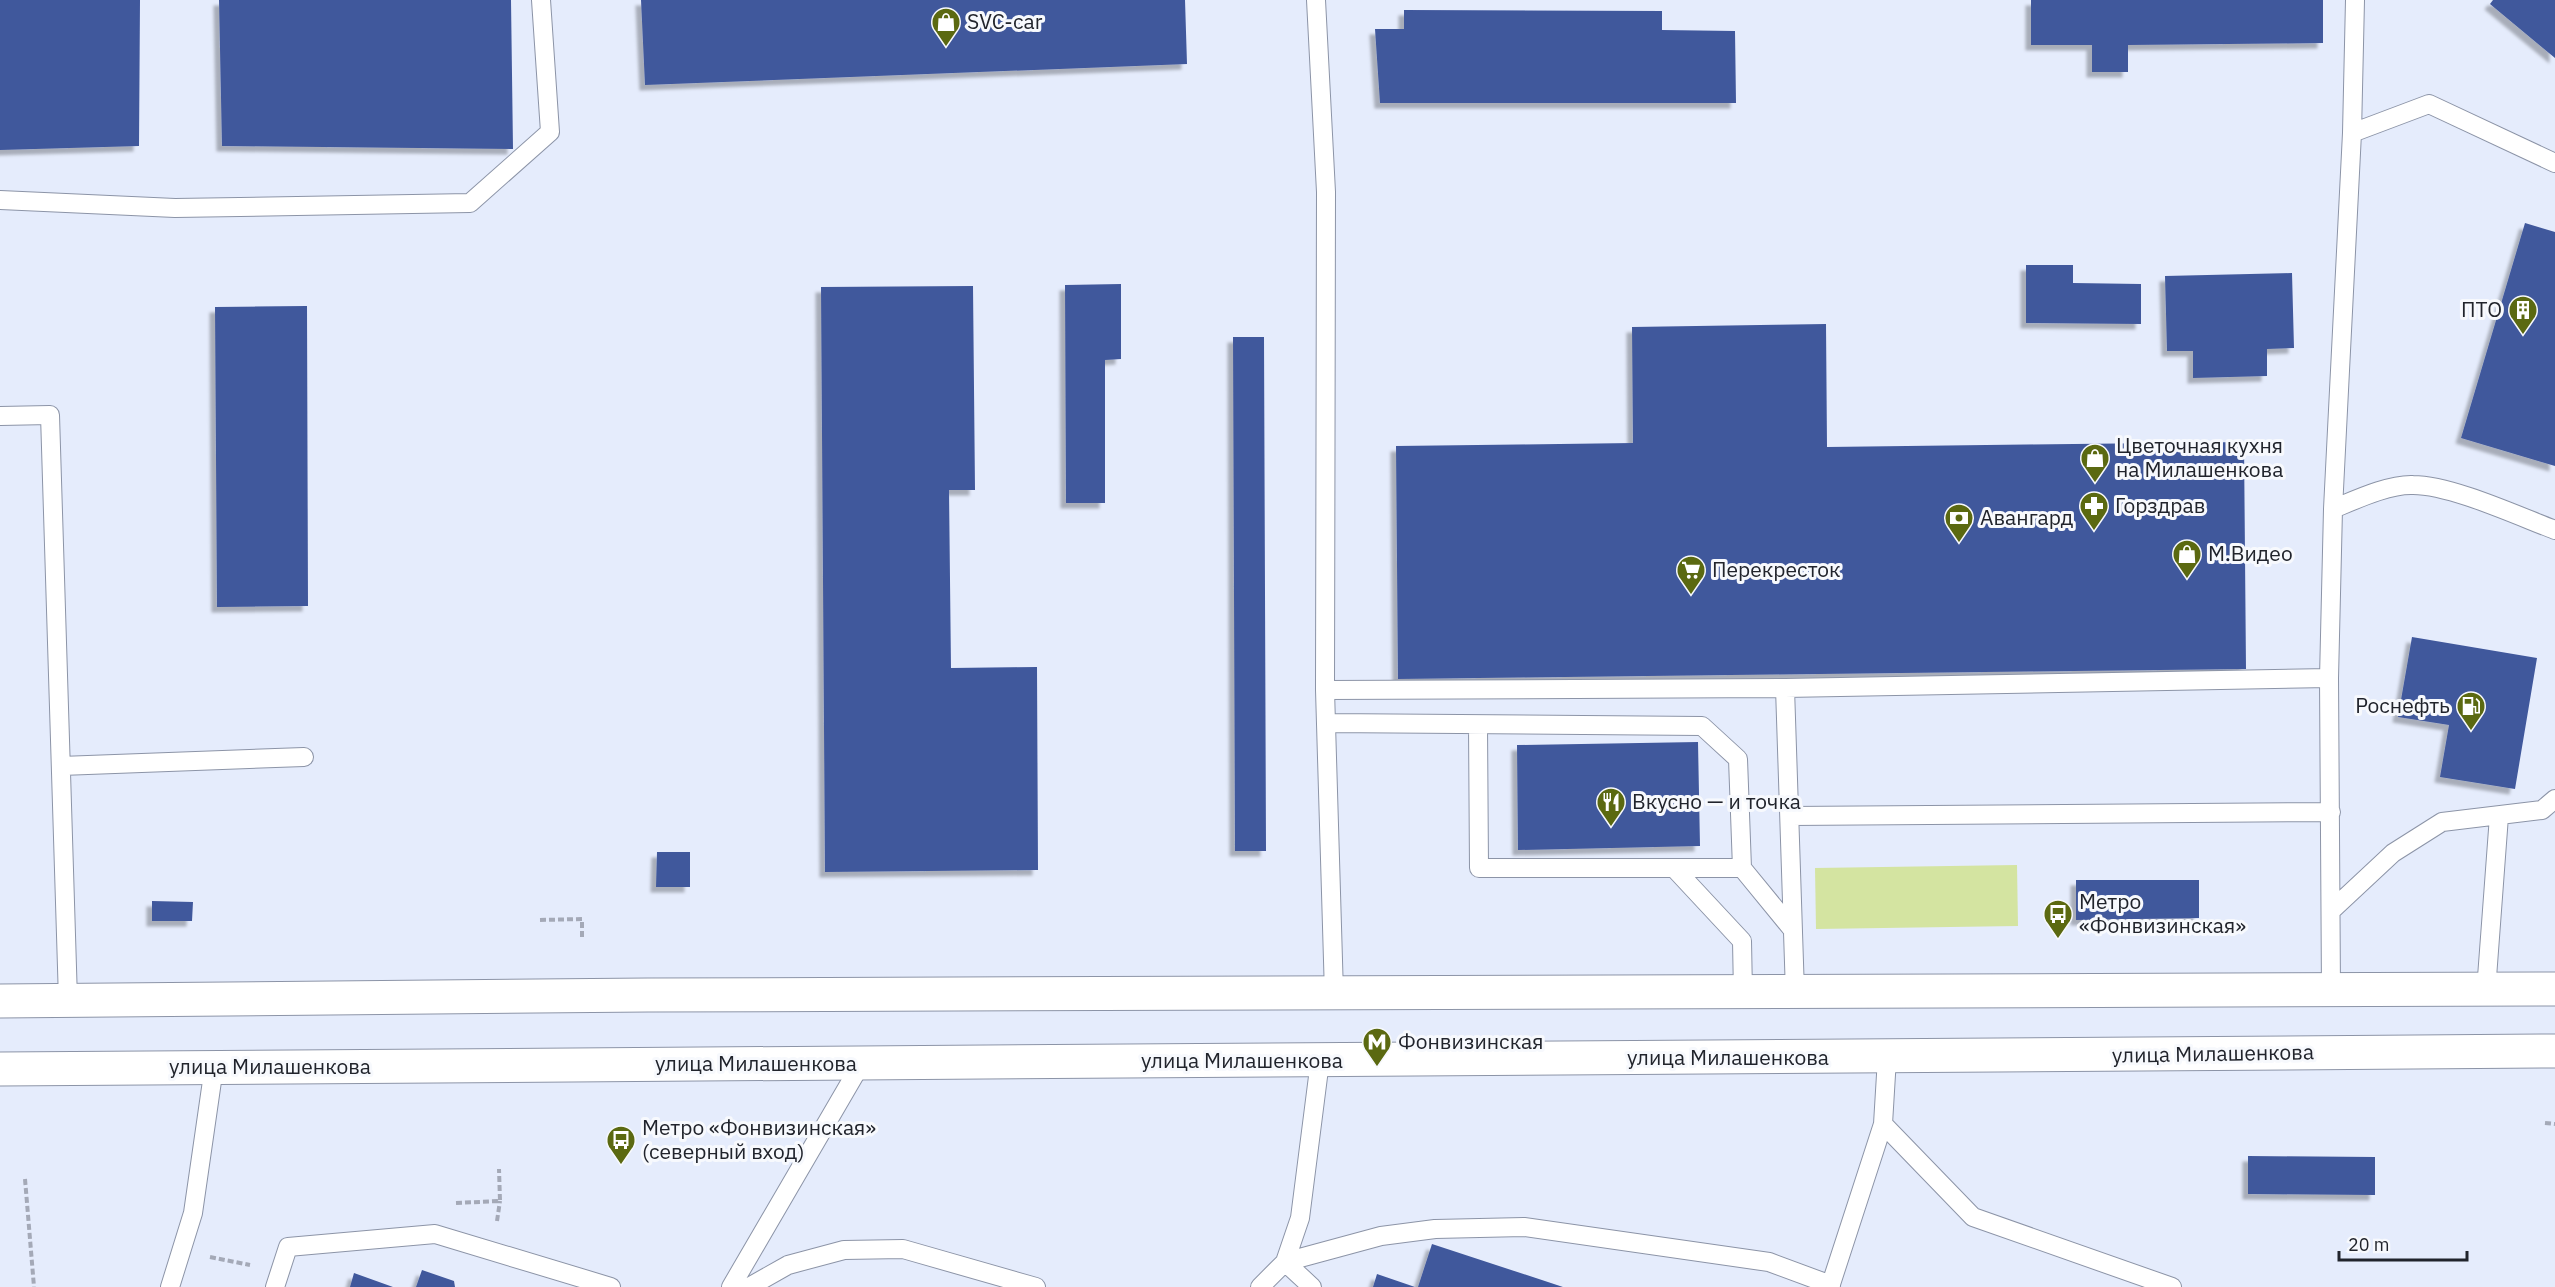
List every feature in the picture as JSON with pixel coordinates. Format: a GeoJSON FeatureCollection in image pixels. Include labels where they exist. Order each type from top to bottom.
{"type":"FeatureCollection","features":[{"type":"Feature","properties":{"kind":"main road"},"geometry":{"type":"LineString","coordinates":[[0,1001],[636,995],[2555,989]]}},
{"type":"Feature","properties":{"kind":"main road","name":"улица Милашенкова"},"geometry":{"type":"LineString","coordinates":[[0,1069],[1887,1058],[2555,1051]]}},
{"type":"Feature","properties":{"kind":"lane"},"geometry":{"type":"LineString","coordinates":[[0,200],[175,208],[470,203],[550,132],[541,0]]}},
{"type":"Feature","properties":{"kind":"lane"},"geometry":{"type":"LineString","coordinates":[[1316,0],[1326,192],[1325,690],[1334,994]]}},
{"type":"Feature","properties":{"kind":"lane"},"geometry":{"type":"LineString","coordinates":[[2331,990],[2333,909],[2329,678],[2333,509],[2352,133],[2355,0]]}},
{"type":"Feature","properties":{"kind":"lane"},"geometry":{"type":"LineString","coordinates":[[2352,133],[2429,104],[2555,163]]}},
{"type":"Feature","properties":{"kind":"lane"},"geometry":{"type":"LineString","coordinates":[[0,416],[50,416],[68,1000]]}},
{"type":"Feature","properties":{"kind":"lane"},"geometry":{"type":"LineString","coordinates":[[2333,509],[2370,494],[2413,484],[2462,495],[2555,530]]}},
{"type":"Feature","properties":{"kind":"lane"},"geometry":{"type":"LineString","coordinates":[[1325,690],[1785,688],[2329,678]]}},
{"type":"Feature","properties":{"kind":"lane"},"geometry":{"type":"LineString","coordinates":[[1785,688],[1795,993]]}},
{"type":"Feature","properties":{"kind":"lane"},"geometry":{"type":"LineString","coordinates":[[1326,723],[1702,726],[1738,759],[1742,868],[1792,929]]}},
{"type":"Feature","properties":{"kind":"lane"},"geometry":{"type":"LineString","coordinates":[[1478,725],[1479,868],[1742,868]]}},
{"type":"Feature","properties":{"kind":"lane"},"geometry":{"type":"LineString","coordinates":[[62,766],[304,757]]}},
{"type":"Feature","properties":{"kind":"lane"},"geometry":{"type":"LineString","coordinates":[[2333,909],[2392,853],[2442,822],[2542,810],[2555,799]]}},
{"type":"Feature","properties":{"kind":"lane"},"geometry":{"type":"LineString","coordinates":[[1790,816],[2331,812]]}},
{"type":"Feature","properties":{"kind":"lane"},"geometry":{"type":"LineString","coordinates":[[2486,991],[2499,816]]}},
{"type":"Feature","properties":{"kind":"lane"},"geometry":{"type":"LineString","coordinates":[[1674,867],[1742,941],[1743,993]]}},
{"type":"Feature","properties":{"kind":"lane"},"geometry":{"type":"LineString","coordinates":[[1285,1262],[1381,1236],[1435,1229],[1524,1227],[1769,1262],[1830,1286],[1882,1124],[1887,1058]]}},
{"type":"Feature","properties":{"kind":"lane"},"geometry":{"type":"LineString","coordinates":[[1260,1287],[1285,1262],[1300,1218],[1320,1061]]}},
{"type":"Feature","properties":{"kind":"lane"},"geometry":{"type":"LineString","coordinates":[[731,1287],[861,1064]]}},
{"type":"Feature","properties":{"kind":"lane"},"geometry":{"type":"LineString","coordinates":[[170,1287],[193,1213],[214,1067]]}},
{"type":"Feature","properties":{"kind":"lane"},"geometry":{"type":"LineString","coordinates":[[1882,1124],[1973,1217],[2172,1287]]}},
{"type":"Feature","properties":{"kind":"lane"},"geometry":{"type":"LineString","coordinates":[[278,1279],[288,1247],[435,1234],[610,1287]]}},
{"type":"Feature","properties":{"kind":"lane"},"geometry":{"type":"LineString","coordinates":[[748,1287],[789,1265],[844,1250],[903,1249],[1036,1287]]}},
{"type":"Feature","properties":{"kind":"lane"},"geometry":{"type":"LineString","coordinates":[[1285,1262],[1312,1287]]}},
{"type":"Feature","properties":{"kind":"path"},"geometry":{"type":"LineString","coordinates":[[540,920],[582,919],[582,940]]}},
{"type":"Feature","properties":{"kind":"path"},"geometry":{"type":"LineString","coordinates":[[2545,1123],[2555,1124]]}},
{"type":"Feature","properties":{"kind":"path"},"geometry":{"type":"LineString","coordinates":[[456,1203],[500,1201],[499,1169]]}},
{"type":"Feature","properties":{"kind":"path"},"geometry":{"type":"LineString","coordinates":[[25,1179],[34,1287]]}},
{"type":"Feature","properties":{"kind":"path"},"geometry":{"type":"LineString","coordinates":[[181,1252],[278,1279]]}},
{"type":"Feature","properties":{"kind":"green space"},"geometry":{"type":"Polygon","coordinates":[[[2017,865],[2018,926],[1816,929],[1815,868],[2017,865]]]}},
{"type":"Feature","properties":{"kind":"building"},"geometry":{"type":"Polygon","coordinates":[[[0,0],[140,0],[139,146],[0,150],[0,0]]]}},
{"type":"Feature","properties":{"kind":"building"},"geometry":{"type":"Polygon","coordinates":[[[219,0],[511,0],[513,149],[222,146],[219,0]]]}},
{"type":"Feature","properties":{"kind":"building"},"geometry":{"type":"Polygon","coordinates":[[[641,0],[1185,0],[1187,64],[645,85],[641,0]]]}},
{"type":"Feature","properties":{"kind":"building"},"geometry":{"type":"Polygon","coordinates":[[[2031,0],[2323,0],[2323,43],[2128,45],[2128,72],[2092,72],[2092,45],[2031,45],[2031,0]]]}},
{"type":"Feature","properties":{"kind":"building"},"geometry":{"type":"Polygon","coordinates":[[[2493,0],[2555,0],[2555,58],[2490,4],[2493,0]]]}},
{"type":"Feature","properties":{"kind":"building"},"geometry":{"type":"Polygon","coordinates":[[[1404,10],[1662,11],[1662,30],[1735,31],[1736,103],[1380,103],[1375,29],[1404,29],[1404,10]]]}},
{"type":"Feature","properties":{"kind":"building","name":"ПТО"},"geometry":{"type":"Polygon","coordinates":[[[2525,223],[2555,232],[2555,466],[2461,438],[2525,223]]]}},
{"type":"Feature","properties":{"kind":"building"},"geometry":{"type":"Polygon","coordinates":[[[2026,265],[2073,265],[2073,283],[2141,284],[2141,324],[2026,323],[2026,265]]]}},
{"type":"Feature","properties":{"kind":"building"},"geometry":{"type":"Polygon","coordinates":[[[2292,273],[2294,348],[2267,349],[2267,376],[2193,378],[2193,351],[2167,351],[2165,276],[2292,273]]]}},
{"type":"Feature","properties":{"kind":"building"},"geometry":{"type":"Polygon","coordinates":[[[1121,284],[1121,359],[1105,360],[1105,503],[1066,503],[1065,285],[1121,284]]]}},
{"type":"Feature","properties":{"kind":"building"},"geometry":{"type":"Polygon","coordinates":[[[973,286],[975,490],[949,490],[951,668],[1037,667],[1038,870],[825,872],[821,287],[973,286]]]}},
{"type":"Feature","properties":{"kind":"building"},"geometry":{"type":"Polygon","coordinates":[[[307,306],[308,606],[217,607],[215,307],[307,306]]]}},
{"type":"Feature","properties":{"kind":"building"},"geometry":{"type":"Polygon","coordinates":[[[1826,324],[1827,447],[2244,442],[2246,669],[1398,679],[1396,446],[1633,443],[1632,327],[1826,324]]]}},
{"type":"Feature","properties":{"kind":"building"},"geometry":{"type":"Polygon","coordinates":[[[1233,337],[1264,337],[1266,851],[1235,851],[1233,337]]]}},
{"type":"Feature","properties":{"kind":"building"},"geometry":{"type":"Polygon","coordinates":[[[2412,637],[2537,658],[2515,789],[2440,777],[2449,725],[2398,717],[2412,637]]]}},
{"type":"Feature","properties":{"kind":"building"},"geometry":{"type":"Polygon","coordinates":[[[1698,742],[1700,846],[1518,850],[1517,745],[1698,742]]]}},
{"type":"Feature","properties":{"kind":"building"},"geometry":{"type":"Polygon","coordinates":[[[657,852],[690,852],[690,887],[656,887],[657,852]]]}},
{"type":"Feature","properties":{"kind":"building"},"geometry":{"type":"Polygon","coordinates":[[[2076,880],[2199,880],[2199,918],[2076,920],[2076,880]]]}},
{"type":"Feature","properties":{"kind":"building"},"geometry":{"type":"Polygon","coordinates":[[[152,901],[193,902],[192,921],[152,921],[152,901]]]}},
{"type":"Feature","properties":{"kind":"building"},"geometry":{"type":"Polygon","coordinates":[[[2248,1156],[2375,1157],[2375,1195],[2248,1194],[2248,1156]]]}},
{"type":"Feature","properties":{"kind":"building"},"geometry":{"type":"Polygon","coordinates":[[[1432,1244],[1563,1287],[1418,1287],[1432,1244]]]}},
{"type":"Feature","properties":{"kind":"building"},"geometry":{"type":"Polygon","coordinates":[[[422,1270],[454,1281],[455,1287],[416,1287],[422,1270]]]}},
{"type":"Feature","properties":{"kind":"building"},"geometry":{"type":"Polygon","coordinates":[[[354,1273],[393,1287],[350,1287],[354,1273]]]}},
{"type":"Feature","properties":{"kind":"building"},"geometry":{"type":"Polygon","coordinates":[[[1377,1274],[1415,1287],[1373,1287],[1377,1274]]]}},
{"type":"Feature","properties":{"kind":"place","name":"SVC-car"},"geometry":{"type":"Point","coordinates":[946,48]}},
{"type":"Feature","properties":{"kind":"place","name":"ПТО"},"geometry":{"type":"Point","coordinates":[2523,336]}},
{"type":"Feature","properties":{"kind":"place","name":"Цветочная кухня на Милашенкова"},"geometry":{"type":"Point","coordinates":[2095,484]}},
{"type":"Feature","properties":{"kind":"place","name":"Горздрав"},"geometry":{"type":"Point","coordinates":[2094,532]}},
{"type":"Feature","properties":{"kind":"place","name":"Авангард"},"geometry":{"type":"Point","coordinates":[1959,544]}},
{"type":"Feature","properties":{"kind":"place","name":"М.Видео"},"geometry":{"type":"Point","coordinates":[2187,580]}},
{"type":"Feature","properties":{"kind":"place","name":"Перекресток"},"geometry":{"type":"Point","coordinates":[1691,596]}},
{"type":"Feature","properties":{"kind":"place","name":"Роснефть"},"geometry":{"type":"Point","coordinates":[2471,732]}},
{"type":"Feature","properties":{"kind":"place","name":"Вкусно — и точка"},"geometry":{"type":"Point","coordinates":[1611,828]}},
{"type":"Feature","properties":{"kind":"place","name":"Метро «Фонвизинская»"},"geometry":{"type":"Point","coordinates":[2058,940]}},
{"type":"Feature","properties":{"kind":"place","name":"Фонвизинская"},"geometry":{"type":"Point","coordinates":[1377,1068]}},
{"type":"Feature","properties":{"kind":"place","name":"Метро «Фонвизинская» (северный вход)"},"geometry":{"type":"Point","coordinates":[621,1166]}}]}
